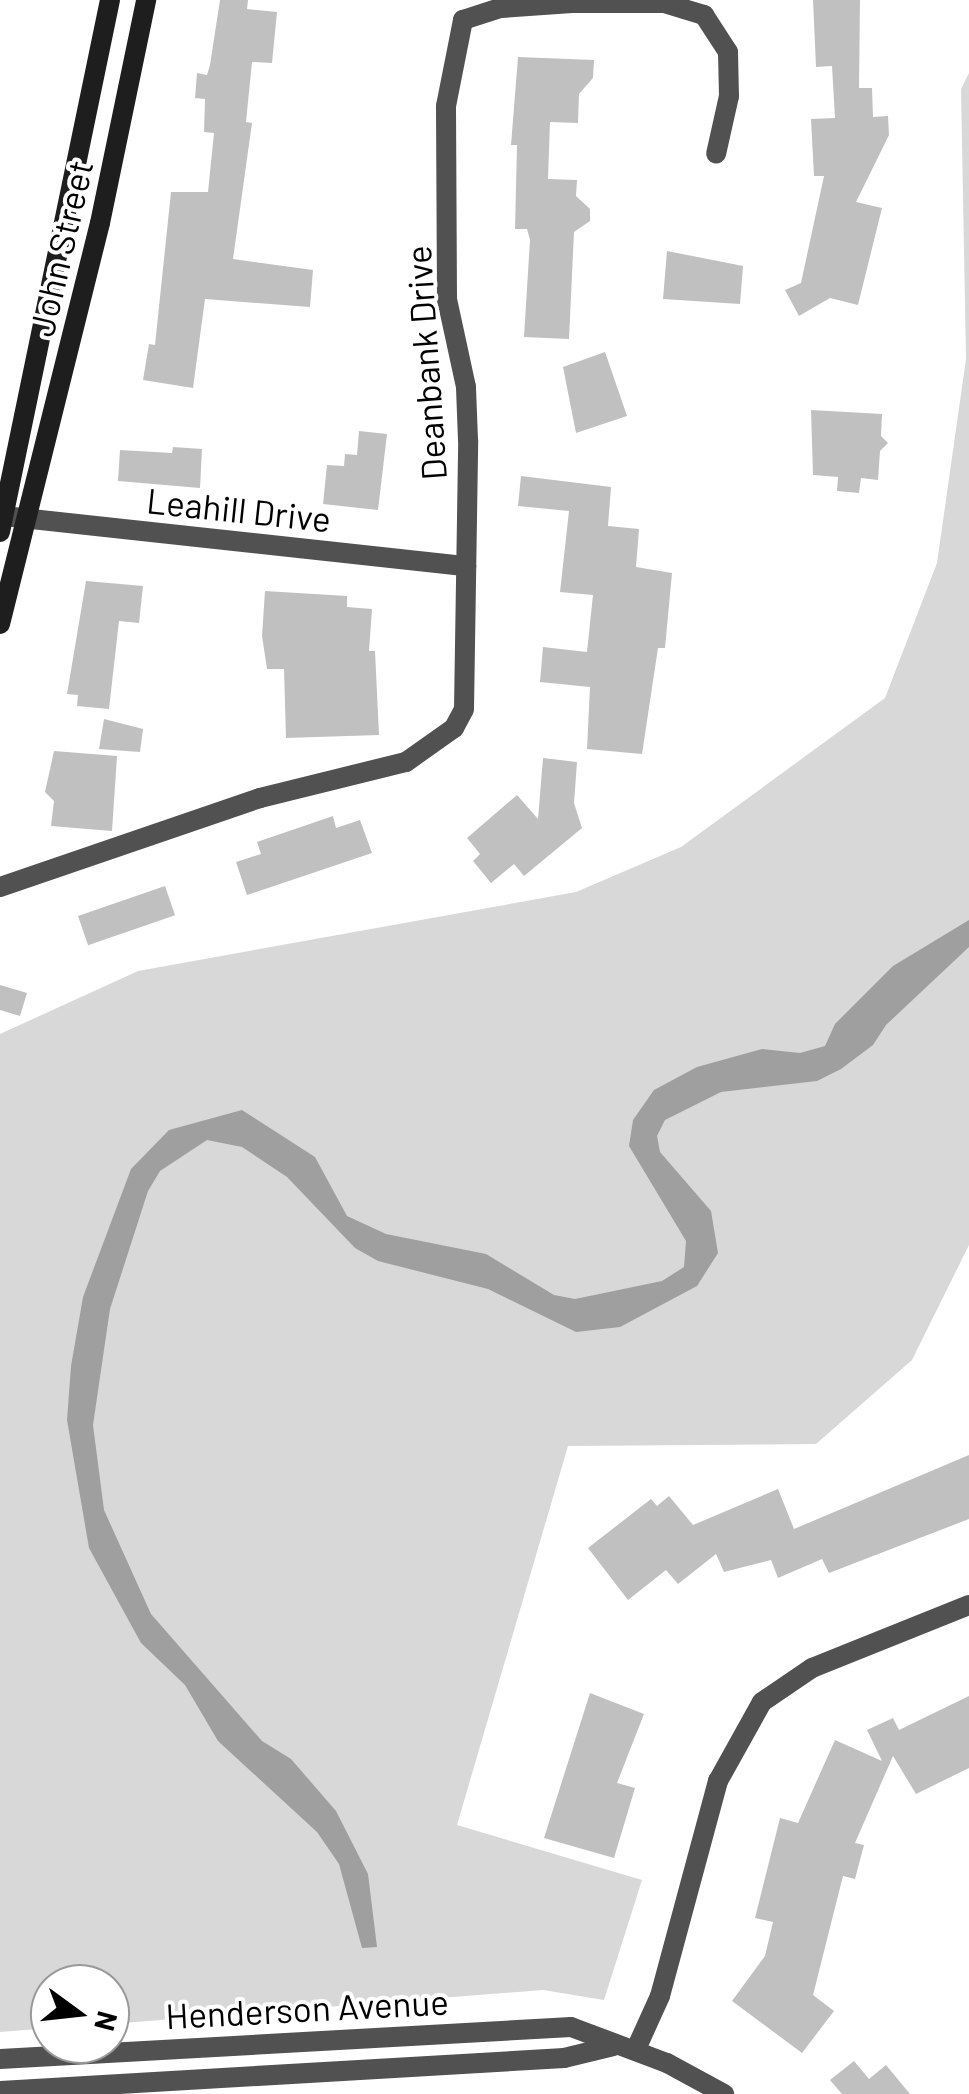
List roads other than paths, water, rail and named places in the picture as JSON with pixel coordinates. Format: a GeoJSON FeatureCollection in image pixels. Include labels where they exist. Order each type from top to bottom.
{"type":"FeatureCollection","features":[{"type":"Feature","properties":{"kind":"main road","name":"John Street"},"geometry":{"type":"LineString","coordinates":[[2,524],[110,0]]}},
{"type":"Feature","properties":{"kind":"main road","name":"John Street"},"geometry":{"type":"LineString","coordinates":[[0,624],[28,519],[146,0]]}},
{"type":"Feature","properties":{"kind":"street","name":"Deanbank Drive"},"geometry":{"type":"LineString","coordinates":[[0,887],[260,798],[406,762],[437,745],[464,709],[466,387],[448,298],[446,186],[446,106],[463,20],[500,8],[572,3],[664,3],[704,15],[728,52],[729,96],[716,154]]}},
{"type":"Feature","properties":{"kind":"street","name":"Leahill Drive"},"geometry":{"type":"LineString","coordinates":[[2,524],[28,519],[466,566]]}},
{"type":"Feature","properties":{"kind":"street"},"geometry":{"type":"LineString","coordinates":[[636,2050],[660,1996],[718,1781],[762,1702],[812,1668],[969,1605]]}},
{"type":"Feature","properties":{"kind":"street","name":"Henderson Avenue"},"geometry":{"type":"LineString","coordinates":[[0,2059],[572,2027],[614,2046],[636,2050],[724,2094]]}},
{"type":"Feature","properties":{"kind":"street","name":"Henderson Avenue"},"geometry":{"type":"LineString","coordinates":[[0,2091],[564,2058],[614,2046]]}}]}
